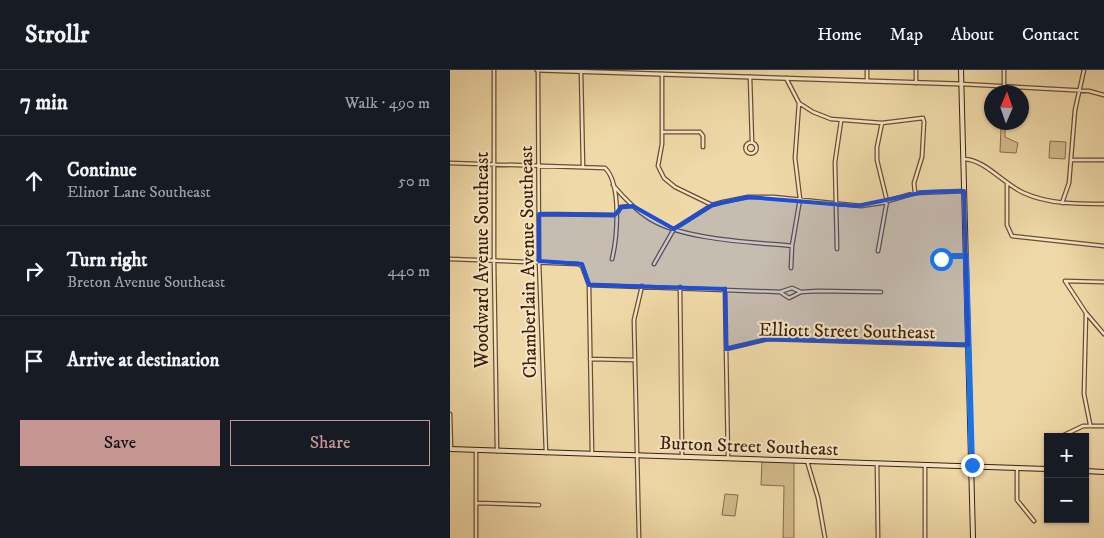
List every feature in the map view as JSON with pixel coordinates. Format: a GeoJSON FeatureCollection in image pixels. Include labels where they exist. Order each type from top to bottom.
{"type":"FeatureCollection","features":[{"type":"Feature","properties":{"kind":"main road"},"geometry":{"type":"LineString","coordinates":[[961,70],[973,538]]}},
{"type":"Feature","properties":{"kind":"main road","name":"Burton Street Southeast"},"geometry":{"type":"LineString","coordinates":[[450,449],[925,463],[1044,469]]}},
{"type":"Feature","properties":{"kind":"main road"},"geometry":{"type":"LineString","coordinates":[[1089,471],[1104,472]]}},
{"type":"Feature","properties":{"kind":"street","name":"Woodward Avenue Southeast"},"geometry":{"type":"LineString","coordinates":[[494,70],[497,451]]}},
{"type":"Feature","properties":{"kind":"street"},"geometry":{"type":"LineString","coordinates":[[537,70],[609,71],[984,86]]}},
{"type":"Feature","properties":{"kind":"street","name":"Chamberlain Avenue Southeast"},"geometry":{"type":"LineString","coordinates":[[537,70],[539,261],[546,452]]}},
{"type":"Feature","properties":{"kind":"street"},"geometry":{"type":"LineString","coordinates":[[867,70],[867,81]]}},
{"type":"Feature","properties":{"kind":"street"},"geometry":{"type":"LineString","coordinates":[[916,70],[916,83]]}},
{"type":"Feature","properties":{"kind":"street"},"geometry":{"type":"LineString","coordinates":[[1004,70],[1004,85]]}},
{"type":"Feature","properties":{"kind":"street"},"geometry":{"type":"LineString","coordinates":[[1062,203],[1069,183],[1075,110],[1084,70]]}},
{"type":"Feature","properties":{"kind":"street"},"geometry":{"type":"LineString","coordinates":[[702,71],[702,76]]}},
{"type":"Feature","properties":{"kind":"street"},"geometry":{"type":"LineString","coordinates":[[581,72],[583,167]]}},
{"type":"Feature","properties":{"kind":"street"},"geometry":{"type":"LineString","coordinates":[[659,73],[662,132],[658,166],[664,178],[686,193],[712,205]]}},
{"type":"Feature","properties":{"kind":"street"},"geometry":{"type":"LineString","coordinates":[[750,77],[752,142],[757,148],[752,153],[748,152],[746,147],[752,142]]}},
{"type":"Feature","properties":{"kind":"street"},"geometry":{"type":"LineString","coordinates":[[786,78],[800,103],[817,114],[841,121],[882,123],[923,118],[922,157],[914,183],[915,193]]}},
{"type":"Feature","properties":{"kind":"street"},"geometry":{"type":"LineString","coordinates":[[1029,88],[1079,90],[1104,95]]}},
{"type":"Feature","properties":{"kind":"street"},"geometry":{"type":"LineString","coordinates":[[792,268],[792,246],[800,199],[795,158],[800,103]]}},
{"type":"Feature","properties":{"kind":"street"},"geometry":{"type":"LineString","coordinates":[[838,248],[835,162],[841,121]]}},
{"type":"Feature","properties":{"kind":"street"},"geometry":{"type":"LineString","coordinates":[[878,251],[887,201],[877,160],[877,147],[882,123]]}},
{"type":"Feature","properties":{"kind":"street"},"geometry":{"type":"LineString","coordinates":[[662,132],[700,132],[703,136],[703,148]]}},
{"type":"Feature","properties":{"kind":"street"},"geometry":{"type":"LineString","coordinates":[[964,159],[975,160],[1007,184],[1031,196],[1062,203],[1104,204]]}},
{"type":"Feature","properties":{"kind":"street"},"geometry":{"type":"LineString","coordinates":[[1071,160],[1104,160]]}},
{"type":"Feature","properties":{"kind":"street"},"geometry":{"type":"LineString","coordinates":[[450,163],[604,168],[612,184],[633,206],[651,220],[674,229],[725,239],[792,246]]}},
{"type":"Feature","properties":{"kind":"street"},"geometry":{"type":"LineString","coordinates":[[612,184],[616,214],[612,260]]}},
{"type":"Feature","properties":{"kind":"street"},"geometry":{"type":"LineString","coordinates":[[1007,184],[1007,225],[1012,236],[1104,246]]}},
{"type":"Feature","properties":{"kind":"street"},"geometry":{"type":"LineString","coordinates":[[654,264],[674,229],[712,205],[748,197],[800,199],[836,205],[866,206],[915,193],[964,191]]}},
{"type":"Feature","properties":{"kind":"street"},"geometry":{"type":"LineString","coordinates":[[616,214],[621,208],[633,206]]}},
{"type":"Feature","properties":{"kind":"street"},"geometry":{"type":"LineString","coordinates":[[538,214],[616,214]]}},
{"type":"Feature","properties":{"kind":"street"},"geometry":{"type":"LineString","coordinates":[[941,259],[948,256],[966,256]]}},
{"type":"Feature","properties":{"kind":"street"},"geometry":{"type":"LineString","coordinates":[[450,258],[581,264],[589,285],[592,454]]}},
{"type":"Feature","properties":{"kind":"street"},"geometry":{"type":"LineString","coordinates":[[1104,282],[1065,281],[1086,313],[1104,334]]}},
{"type":"Feature","properties":{"kind":"street"},"geometry":{"type":"LineString","coordinates":[[589,285],[780,292],[792,288],[801,292]]}},
{"type":"Feature","properties":{"kind":"street"},"geometry":{"type":"LineString","coordinates":[[639,538],[634,320],[642,286]]}},
{"type":"Feature","properties":{"kind":"street"},"geometry":{"type":"LineString","coordinates":[[680,287],[682,457]]}},
{"type":"Feature","properties":{"kind":"street"},"geometry":{"type":"LineString","coordinates":[[725,289],[728,458]]}},
{"type":"Feature","properties":{"kind":"street"},"geometry":{"type":"LineString","coordinates":[[780,292],[790,298],[801,292],[881,292]]}},
{"type":"Feature","properties":{"kind":"street"},"geometry":{"type":"LineString","coordinates":[[1086,313],[1084,394],[1090,424]]}},
{"type":"Feature","properties":{"kind":"street","name":"Elliott Street Southeast"},"geometry":{"type":"LineString","coordinates":[[726,349],[768,339],[968,345]]}},
{"type":"Feature","properties":{"kind":"street"},"geometry":{"type":"LineString","coordinates":[[590,359],[635,360]]}},
{"type":"Feature","properties":{"kind":"street"},"geometry":{"type":"LineString","coordinates":[[450,414],[450,449]]}},
{"type":"Feature","properties":{"kind":"street"},"geometry":{"type":"LineString","coordinates":[[1068,433],[1090,424],[1104,426]]}},
{"type":"Feature","properties":{"kind":"street"},"geometry":{"type":"LineString","coordinates":[[476,450],[476,538]]}},
{"type":"Feature","properties":{"kind":"street"},"geometry":{"type":"LineString","coordinates":[[807,460],[818,498],[825,538]]}},
{"type":"Feature","properties":{"kind":"street"},"geometry":{"type":"LineString","coordinates":[[877,462],[878,538]]}},
{"type":"Feature","properties":{"kind":"street"},"geometry":{"type":"LineString","coordinates":[[925,463],[925,538]]}},
{"type":"Feature","properties":{"kind":"street"},"geometry":{"type":"LineString","coordinates":[[1017,467],[1016,499],[1034,521]]}},
{"type":"Feature","properties":{"kind":"street"},"geometry":{"type":"LineString","coordinates":[[477,503],[539,505]]}},
{"type":"Feature","properties":{"kind":"highlighted area"},"geometry":{"type":"Polygon","coordinates":[[[964,191],[968,345],[768,339],[726,349],[725,289],[589,285],[582,264],[539,261],[539,214],[615,215],[621,207],[633,206],[674,229],[712,205],[748,197],[857,206],[924,192],[964,191]]]}},
{"type":"Feature","properties":{"kind":"shaded area"},"geometry":{"type":"Polygon","coordinates":[[[1001,130],[1005,130],[1005,137],[1018,143],[1016,153],[1000,152],[1001,130]]]}},
{"type":"Feature","properties":{"kind":"shaded area"},"geometry":{"type":"Polygon","coordinates":[[[1050,141],[1066,142],[1065,159],[1049,158],[1050,141]]]}},
{"type":"Feature","properties":{"kind":"shaded area"},"geometry":{"type":"Polygon","coordinates":[[[762,461],[794,462],[794,538],[783,538],[784,486],[761,485],[762,461]]]}},
{"type":"Feature","properties":{"kind":"shaded area"},"geometry":{"type":"Polygon","coordinates":[[[725,494],[738,495],[735,516],[722,515],[725,494]]]}},
{"type":"Feature","properties":{"kind":"route"},"geometry":{"type":"LineString","coordinates":[[941,259],[948,256],[966,256],[972,465]]}}]}
